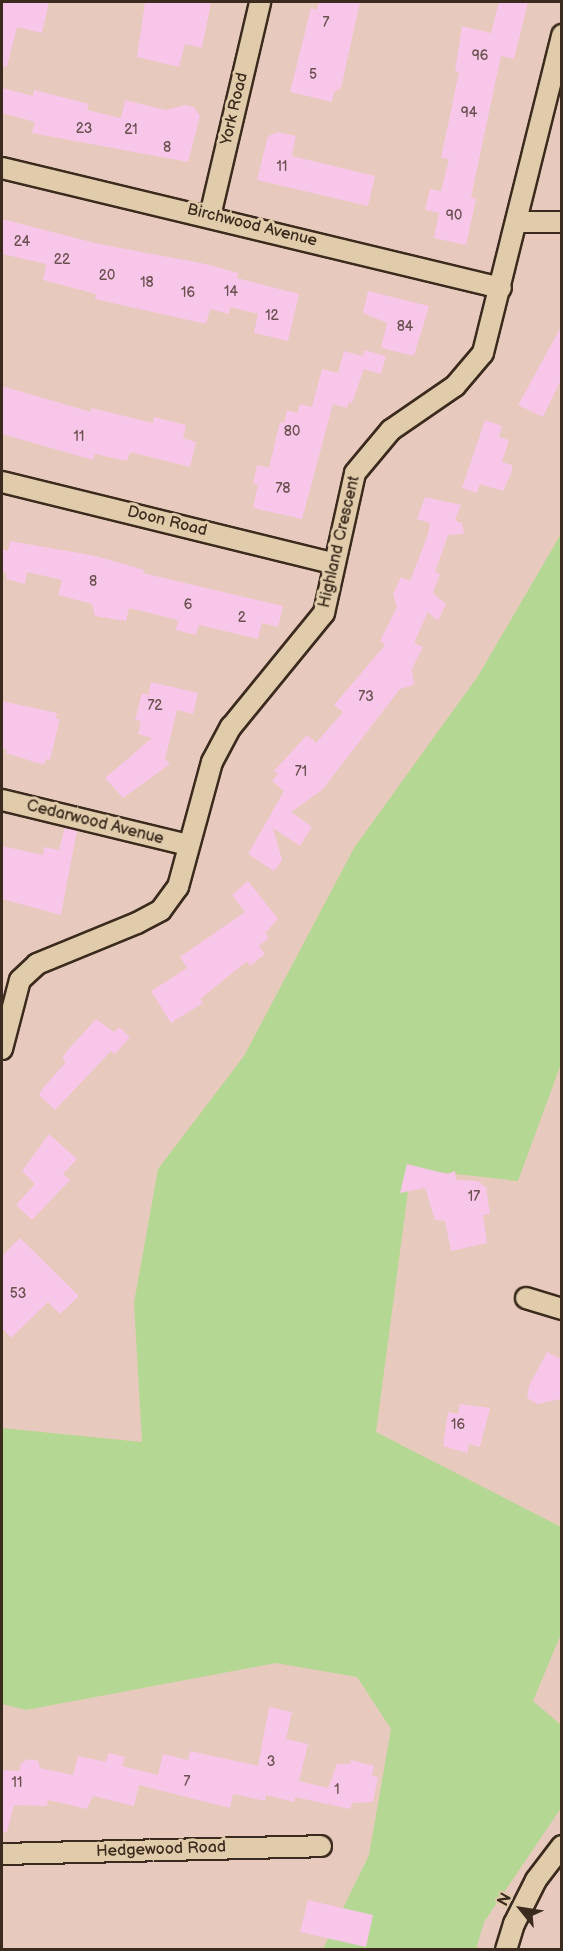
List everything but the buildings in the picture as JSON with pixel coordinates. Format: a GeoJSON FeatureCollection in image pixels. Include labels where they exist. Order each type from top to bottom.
{"type":"FeatureCollection","features":[{"type":"Feature","properties":{"kind":"street","name":"York Road"},"geometry":{"type":"LineString","coordinates":[[210,216],[260,2]]}},
{"type":"Feature","properties":{"kind":"street","name":"Highland Crescent"},"geometry":{"type":"LineString","coordinates":[[2,1049],[20,980],[37,964],[161,910],[178,887],[212,762],[231,727],[324,613],[348,494],[364,457],[391,430],[472,369],[483,353],[501,288],[561,35]]}},
{"type":"Feature","properties":{"kind":"street","name":"Birchwood Avenue"},"geometry":{"type":"LineString","coordinates":[[2,168],[210,216],[501,288]]}},
{"type":"Feature","properties":{"kind":"street"},"geometry":{"type":"LineString","coordinates":[[517,222],[561,222]]}},
{"type":"Feature","properties":{"kind":"street","name":"Doon Road"},"geometry":{"type":"LineString","coordinates":[[2,482],[333,563]]}},
{"type":"Feature","properties":{"kind":"street","name":"Cedarwood Avenue"},"geometry":{"type":"LineString","coordinates":[[2,800],[188,845]]}},
{"type":"Feature","properties":{"kind":"street"},"geometry":{"type":"LineString","coordinates":[[526,1298],[561,1309]]}},
{"type":"Feature","properties":{"kind":"street","name":"Hedgewood Road"},"geometry":{"type":"LineString","coordinates":[[2,1854],[321,1846]]}},
{"type":"Feature","properties":{"kind":"street"},"geometry":{"type":"LineString","coordinates":[[506,1950],[514,1924],[536,1880],[561,1846]]}},
{"type":"Feature","properties":{"kind":"green space"},"geometry":{"type":"Polygon","coordinates":[[[561,534],[561,1064],[518,1181],[411,1169],[376,1432],[561,1527],[561,1634],[533,1701],[561,1725],[561,1808],[484,1922],[476,1949],[323,1949],[369,1855],[391,1729],[357,1677],[276,1663],[26,1710],[2,1704],[2,1428],[142,1442],[134,1303],[158,1169],[244,1056],[354,848],[478,676],[561,534]]]}}]}
